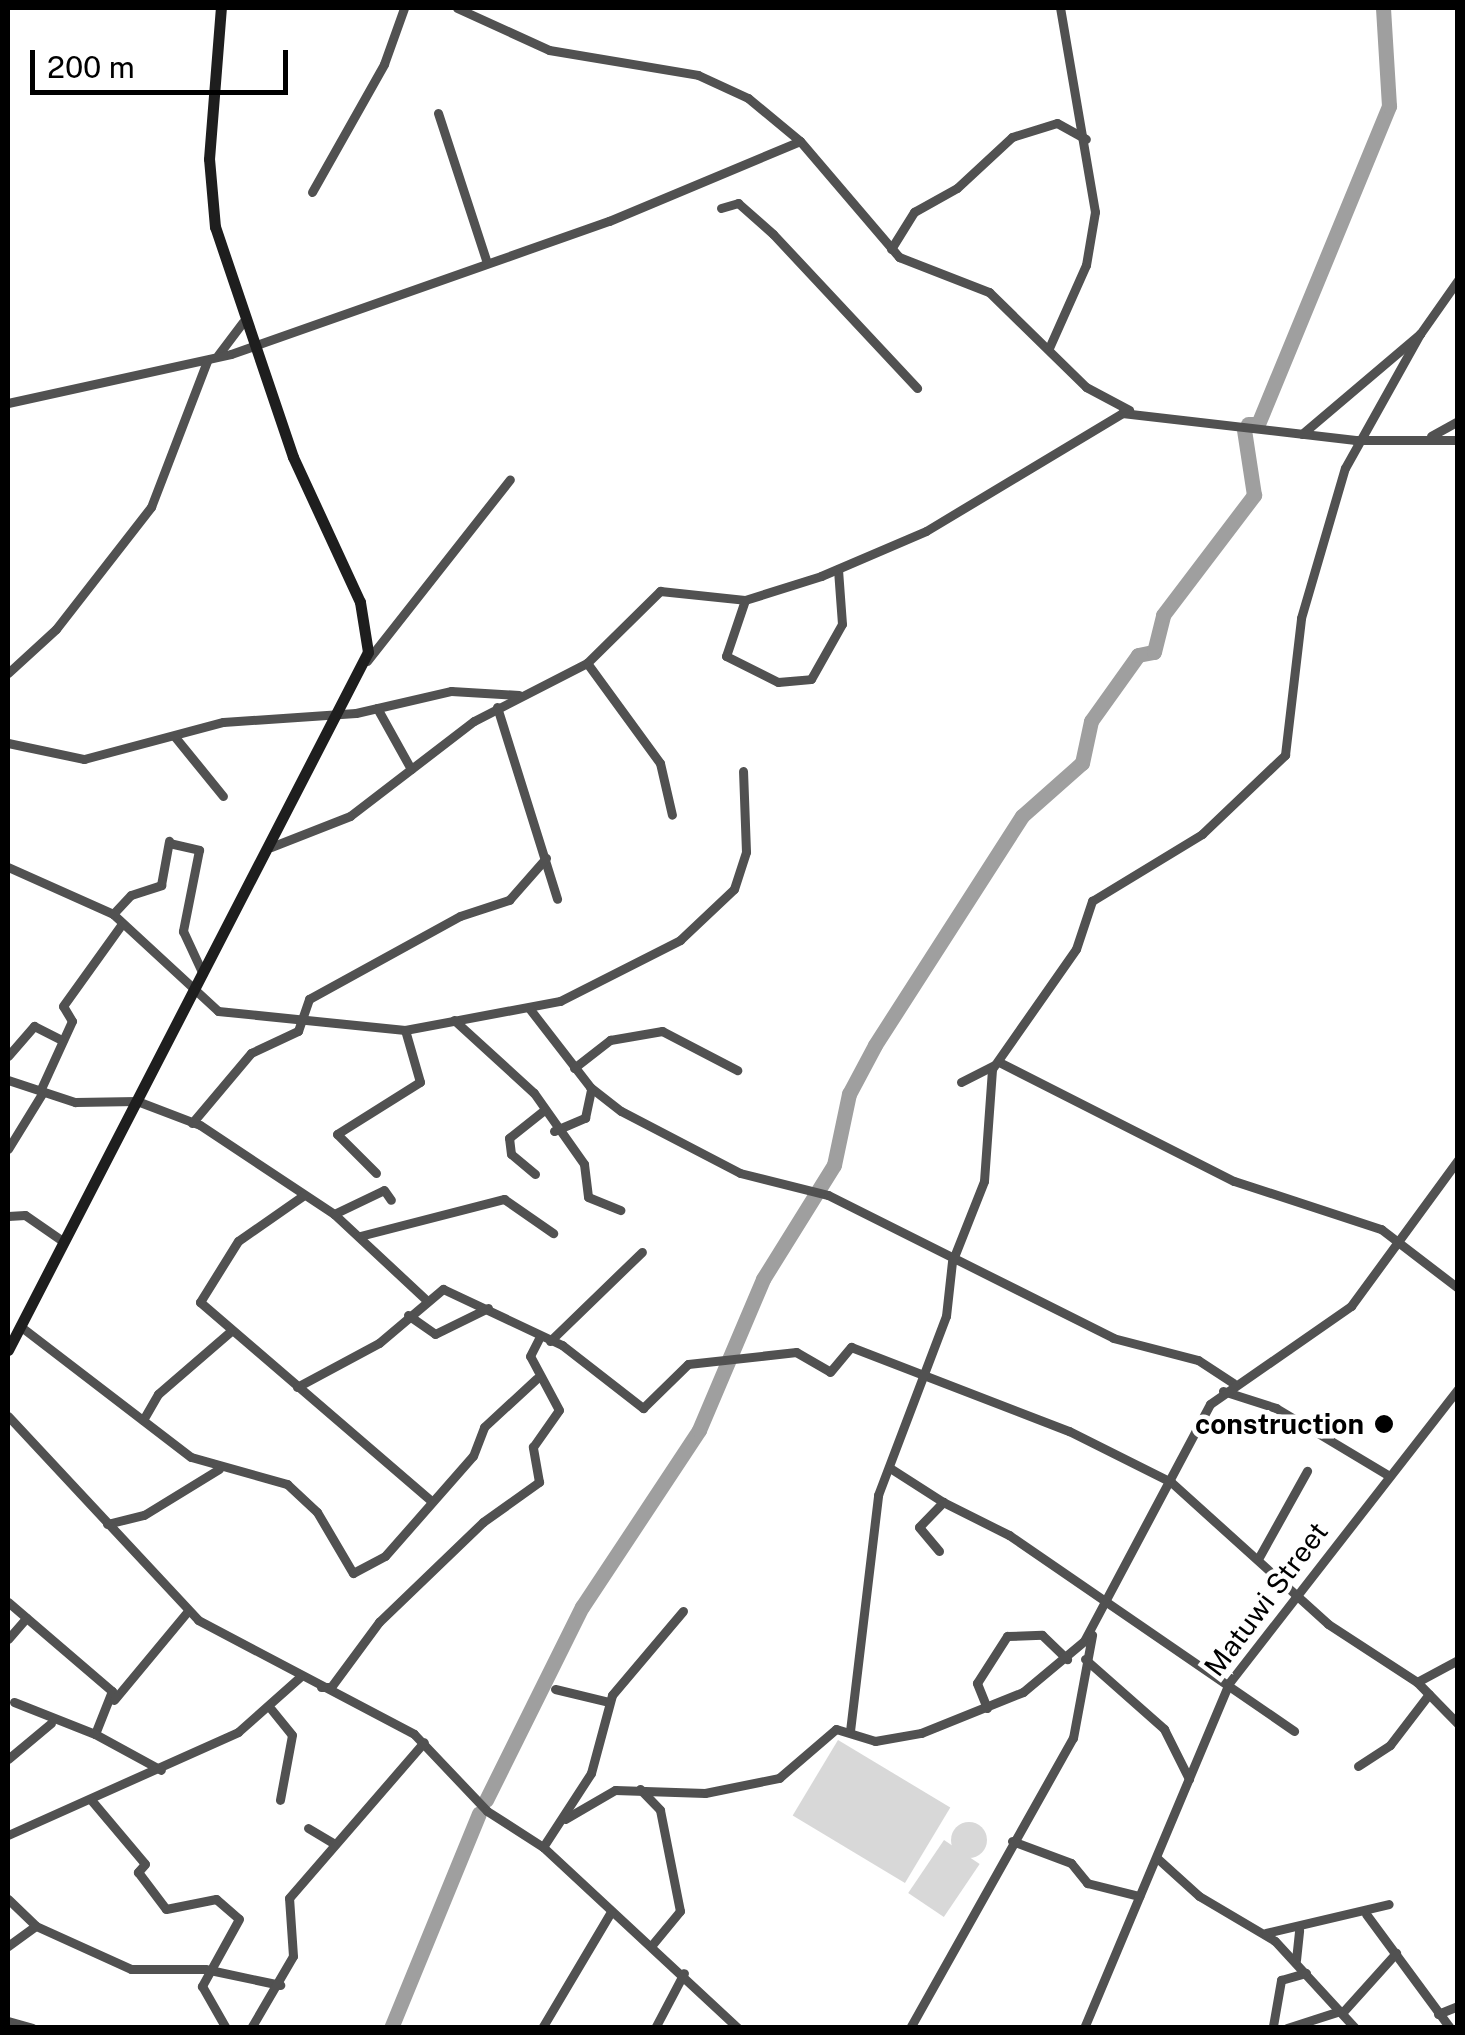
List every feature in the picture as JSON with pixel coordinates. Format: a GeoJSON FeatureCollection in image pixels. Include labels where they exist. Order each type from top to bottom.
{"type":"FeatureCollection","features":[{"type":"Feature","properties":{"kind":"street"},"geometry":{"type":"LineString","coordinates":[[221,8],[209,193],[250,346],[360,602],[364,665]]}},
{"type":"Feature","properties":{"kind":"street"},"geometry":{"type":"LineString","coordinates":[[312,192],[384,64],[404,8]]}},
{"type":"Feature","properties":{"kind":"street"},"geometry":{"type":"LineString","coordinates":[[457,8],[567,56],[711,80],[800,141],[891,249],[929,276],[990,292],[1086,387],[1132,411],[1366,440],[1458,440]]}},
{"type":"Feature","properties":{"kind":"street"},"geometry":{"type":"LineString","coordinates":[[1049,348],[1092,238],[1088,140],[1060,8]]}},
{"type":"Feature","properties":{"kind":"street"},"geometry":{"type":"LineString","coordinates":[[438,113],[486,260]]}},
{"type":"Feature","properties":{"kind":"street"},"geometry":{"type":"LineString","coordinates":[[891,249],[914,212],[958,188],[1012,137],[1057,123],[1088,140]]}},
{"type":"Feature","properties":{"kind":"street"},"geometry":{"type":"LineString","coordinates":[[8,403],[250,346],[486,260],[610,221],[800,141]]}},
{"type":"Feature","properties":{"kind":"street"},"geometry":{"type":"LineString","coordinates":[[721,208],[738,203],[773,234],[916,388]]}},
{"type":"Feature","properties":{"kind":"street"},"geometry":{"type":"LineString","coordinates":[[850,1731],[862,1576],[890,1468],[922,1372],[946,1316],[952,1262],[984,1181],[998,1063],[1076,949],[1092,902],[1202,834],[1285,755],[1301,618],[1345,468],[1366,440],[1420,334],[1458,280]]}},
{"type":"Feature","properties":{"kind":"street"},"geometry":{"type":"LineString","coordinates":[[8,673],[56,629],[151,507],[196,372],[242,322]]}},
{"type":"Feature","properties":{"kind":"street"},"geometry":{"type":"LineString","coordinates":[[1302,434],[1420,334]]}},
{"type":"Feature","properties":{"kind":"street"},"geometry":{"type":"LineString","coordinates":[[271,847],[350,816],[497,707],[587,662],[660,592],[745,600],[838,569],[926,531],[1047,451],[1132,411]]}},
{"type":"Feature","properties":{"kind":"street"},"geometry":{"type":"LineString","coordinates":[[1429,438],[1458,421]]}},
{"type":"Feature","properties":{"kind":"street"},"geometry":{"type":"LineString","coordinates":[[8,1350],[364,665],[510,479]]}},
{"type":"Feature","properties":{"kind":"street"},"geometry":{"type":"LineString","coordinates":[[745,600],[726,656],[778,682],[811,679],[842,624],[838,569]]}},
{"type":"Feature","properties":{"kind":"street"},"geometry":{"type":"LineString","coordinates":[[587,662],[660,762],[672,815]]}},
{"type":"Feature","properties":{"kind":"street"},"geometry":{"type":"LineString","coordinates":[[8,743],[84,758],[249,718],[341,714],[451,691],[519,695]]}},
{"type":"Feature","properties":{"kind":"street"},"geometry":{"type":"LineString","coordinates":[[497,707],[557,899]]}},
{"type":"Feature","properties":{"kind":"street"},"geometry":{"type":"LineString","coordinates":[[378,708],[411,770]]}},
{"type":"Feature","properties":{"kind":"street"},"geometry":{"type":"LineString","coordinates":[[175,737],[224,796]]}},
{"type":"Feature","properties":{"kind":"street"},"geometry":{"type":"LineString","coordinates":[[8,866],[113,914],[192,994],[224,1013],[404,1030],[530,1008],[680,940],[732,892],[746,852],[743,771]]}},
{"type":"Feature","properties":{"kind":"street"},"geometry":{"type":"LineString","coordinates":[[113,914],[130,895],[161,886],[169,842],[199,850],[183,931],[203,974]]}},
{"type":"Feature","properties":{"kind":"street"},"geometry":{"type":"LineString","coordinates":[[192,1123],[251,1054],[305,1022],[313,995],[460,916],[509,900],[546,858]]}},
{"type":"Feature","properties":{"kind":"street"},"geometry":{"type":"LineString","coordinates":[[8,1149],[42,1091],[72,1021],[63,1006],[122,924]]}},
{"type":"Feature","properties":{"kind":"street"},"geometry":{"type":"LineString","coordinates":[[530,1008],[590,1087],[740,1173],[828,1195],[952,1262],[1113,1338],[1198,1360],[1234,1383]]}},
{"type":"Feature","properties":{"kind":"street"},"geometry":{"type":"LineString","coordinates":[[454,1020],[525,1081],[554,1130],[584,1164],[588,1197],[620,1210]]}},
{"type":"Feature","properties":{"kind":"street"},"geometry":{"type":"LineString","coordinates":[[8,1056],[34,1026],[62,1040]]}},
{"type":"Feature","properties":{"kind":"street"},"geometry":{"type":"LineString","coordinates":[[376,1172],[337,1134],[420,1082],[404,1030]]}},
{"type":"Feature","properties":{"kind":"street"},"geometry":{"type":"LineString","coordinates":[[574,1068],[610,1040],[671,1032],[737,1070]]}},
{"type":"Feature","properties":{"kind":"street"},"geometry":{"type":"LineString","coordinates":[[961,1082],[998,1063]]}},
{"type":"Feature","properties":{"kind":"street"},"geometry":{"type":"LineString","coordinates":[[998,1063],[1234,1182],[1327,1207],[1401,1244],[1458,1288]]}},
{"type":"Feature","properties":{"kind":"street"},"geometry":{"type":"LineString","coordinates":[[8,1080],[75,1102],[136,1102],[192,1123],[334,1214],[425,1299]]}},
{"type":"Feature","properties":{"kind":"street"},"geometry":{"type":"LineString","coordinates":[[554,1130],[585,1118],[590,1087]]}},
{"type":"Feature","properties":{"kind":"street"},"geometry":{"type":"LineString","coordinates":[[535,1174],[511,1154],[509,1138],[543,1111]]}},
{"type":"Feature","properties":{"kind":"street"},"geometry":{"type":"LineString","coordinates":[[565,1819],[597,1796],[637,1788],[699,1794],[778,1778],[832,1730],[850,1731],[875,1740],[906,1735],[987,1708],[1067,1659],[1106,1605],[1202,1414],[1234,1383],[1351,1306],[1401,1244],[1458,1160]]}},
{"type":"Feature","properties":{"kind":"street"},"geometry":{"type":"LineString","coordinates":[[334,1214],[384,1190],[391,1200]]}},
{"type":"Feature","properties":{"kind":"street"},"geometry":{"type":"LineString","coordinates":[[304,1194],[238,1241],[202,1287],[205,1310],[231,1331],[250,1336],[297,1387],[432,1501]]}},
{"type":"Feature","properties":{"kind":"street"},"geometry":{"type":"LineString","coordinates":[[360,1236],[504,1198],[553,1232]]}},
{"type":"Feature","properties":{"kind":"street"},"geometry":{"type":"LineString","coordinates":[[8,1216],[24,1216],[64,1242]]}},
{"type":"Feature","properties":{"kind":"street"},"geometry":{"type":"LineString","coordinates":[[550,1341],[642,1252]]}},
{"type":"Feature","properties":{"kind":"street"},"geometry":{"type":"LineString","coordinates":[[297,1387],[378,1343],[425,1299],[449,1289],[550,1341],[643,1408],[688,1364],[762,1352],[796,1352],[830,1372],[850,1347],[922,1372],[1171,1482],[1364,1652],[1417,1682],[1458,1724]]}},
{"type":"Feature","properties":{"kind":"street"},"geometry":{"type":"LineString","coordinates":[[408,1314],[436,1334],[488,1308]]}},
{"type":"Feature","properties":{"kind":"street"},"geometry":{"type":"LineString","coordinates":[[20,1326],[143,1420],[221,1468]]}},
{"type":"Feature","properties":{"kind":"street"},"geometry":{"type":"LineString","coordinates":[[128,1408],[158,1394],[231,1331]]}},
{"type":"Feature","properties":{"kind":"street"},"geometry":{"type":"LineString","coordinates":[[318,1687],[332,1687],[379,1622],[539,1482],[533,1448],[558,1410],[536,1378],[530,1356],[538,1338]]}},
{"type":"Feature","properties":{"kind":"street"},"geometry":{"type":"LineString","coordinates":[[107,1524],[138,1519],[221,1468],[245,1466],[287,1484],[317,1512],[353,1573],[385,1556],[472,1456],[484,1427],[536,1378]]}},
{"type":"Feature","properties":{"kind":"street","name":"Matuwi Street"},"geometry":{"type":"LineString","coordinates":[[1084,2028],[1229,1683],[1295,1593],[1458,1389]]}},
{"type":"Feature","properties":{"kind":"street"},"geometry":{"type":"LineString","coordinates":[[1223,1392],[1276,1408],[1388,1475]]}},
{"type":"Feature","properties":{"kind":"street"},"geometry":{"type":"LineString","coordinates":[[143,1420],[158,1394]]}},
{"type":"Feature","properties":{"kind":"street"},"geometry":{"type":"LineString","coordinates":[[8,1416],[188,1612],[300,1678],[424,1742],[486,1811],[543,1848],[610,1912],[684,1972],[738,2028]]}},
{"type":"Feature","properties":{"kind":"street"},"geometry":{"type":"LineString","coordinates":[[890,1468],[1229,1683],[1294,1731]]}},
{"type":"Feature","properties":{"kind":"street"},"geometry":{"type":"LineString","coordinates":[[1258,1559],[1307,1471]]}},
{"type":"Feature","properties":{"kind":"street"},"geometry":{"type":"LineString","coordinates":[[938,1551],[919,1527],[943,1502]]}},
{"type":"Feature","properties":{"kind":"street"},"geometry":{"type":"LineString","coordinates":[[8,1602],[112,1691],[112,1701]]}},
{"type":"Feature","properties":{"kind":"street"},"geometry":{"type":"LineString","coordinates":[[95,1734],[112,1701],[188,1612]]}},
{"type":"Feature","properties":{"kind":"street"},"geometry":{"type":"LineString","coordinates":[[543,1848],[591,1774],[608,1702],[683,1612]]}},
{"type":"Feature","properties":{"kind":"street"},"geometry":{"type":"LineString","coordinates":[[8,1639],[26,1618]]}},
{"type":"Feature","properties":{"kind":"street"},"geometry":{"type":"LineString","coordinates":[[910,2028],[1073,1738],[1085,1658],[1095,1623]]}},
{"type":"Feature","properties":{"kind":"street"},"geometry":{"type":"LineString","coordinates":[[987,1708],[977,1683],[1000,1660],[1004,1638],[1042,1635],[1067,1659]]}},
{"type":"Feature","properties":{"kind":"street"},"geometry":{"type":"LineString","coordinates":[[1085,1658],[1164,1728],[1188,1779]]}},
{"type":"Feature","properties":{"kind":"street"},"geometry":{"type":"LineString","coordinates":[[1417,1682],[1458,1660]]}},
{"type":"Feature","properties":{"kind":"street"},"geometry":{"type":"LineString","coordinates":[[8,1835],[161,1770],[271,1709],[300,1678]]}},
{"type":"Feature","properties":{"kind":"street"},"geometry":{"type":"LineString","coordinates":[[555,1689],[608,1702]]}},
{"type":"Feature","properties":{"kind":"street"},"geometry":{"type":"LineString","coordinates":[[1358,1766],[1390,1745],[1429,1694]]}},
{"type":"Feature","properties":{"kind":"street"},"geometry":{"type":"LineString","coordinates":[[14,1702],[51,1723],[95,1734],[161,1770]]}},
{"type":"Feature","properties":{"kind":"street"},"geometry":{"type":"LineString","coordinates":[[271,1709],[292,1735],[280,1800]]}},
{"type":"Feature","properties":{"kind":"street"},"geometry":{"type":"LineString","coordinates":[[8,1759],[51,1723]]}},
{"type":"Feature","properties":{"kind":"street"},"geometry":{"type":"LineString","coordinates":[[250,2028],[280,1985],[298,1938],[290,1898],[333,1843],[424,1742]]}},
{"type":"Feature","properties":{"kind":"street"},"geometry":{"type":"LineString","coordinates":[[637,1788],[660,1810],[680,1911],[652,1945]]}},
{"type":"Feature","properties":{"kind":"street"},"geometry":{"type":"LineString","coordinates":[[92,1801],[145,1864],[138,1872],[166,1909],[216,1899],[239,1919],[206,1969],[208,2006],[226,2028]]}},
{"type":"Feature","properties":{"kind":"street"},"geometry":{"type":"LineString","coordinates":[[308,1828],[333,1843]]}},
{"type":"Feature","properties":{"kind":"street"},"geometry":{"type":"LineString","coordinates":[[1012,1841],[1070,1862],[1088,1883],[1139,1896]]}},
{"type":"Feature","properties":{"kind":"street"},"geometry":{"type":"LineString","coordinates":[[1157,1858],[1199,1896],[1266,1933],[1296,1960],[1355,2028]]}},
{"type":"Feature","properties":{"kind":"street"},"geometry":{"type":"LineString","coordinates":[[8,1899],[36,1926],[131,1969],[206,1969],[280,1985]]}},
{"type":"Feature","properties":{"kind":"street"},"geometry":{"type":"LineString","coordinates":[[1266,1933],[1299,1930],[1366,1914],[1389,1904]]}},
{"type":"Feature","properties":{"kind":"street"},"geometry":{"type":"LineString","coordinates":[[542,2028],[610,1912]]}},
{"type":"Feature","properties":{"kind":"street"},"geometry":{"type":"LineString","coordinates":[[1366,1914],[1450,2028]]}},
{"type":"Feature","properties":{"kind":"street"},"geometry":{"type":"LineString","coordinates":[[8,1946],[36,1926]]}},
{"type":"Feature","properties":{"kind":"street"},"geometry":{"type":"LineString","coordinates":[[1296,1960],[1299,1930]]}},
{"type":"Feature","properties":{"kind":"street"},"geometry":{"type":"LineString","coordinates":[[1287,2028],[1341,2012],[1396,1953]]}},
{"type":"Feature","properties":{"kind":"street"},"geometry":{"type":"LineString","coordinates":[[656,2028],[684,1972]]}},
{"type":"Feature","properties":{"kind":"street"},"geometry":{"type":"LineString","coordinates":[[1272,2026],[1281,1980],[1306,1973]]}},
{"type":"Feature","properties":{"kind":"street"},"geometry":{"type":"LineString","coordinates":[[1438,2014],[1458,2006]]}},
{"type":"Feature","properties":{"kind":"street"},"geometry":{"type":"LineString","coordinates":[[8,2021],[32,2028]]}},
{"type":"Feature","properties":{"kind":"shaded area"},"geometry":{"type":"Polygon","coordinates":[[[838,1740],[950,1807],[905,1883],[793,1815],[838,1740]]]}},
{"type":"Feature","properties":{"kind":"shaded area"},"geometry":{"type":"Polygon","coordinates":[[[969,1822],[982,1827],[987,1840],[982,1853],[969,1858],[956,1853],[951,1840],[956,1827],[969,1822]]]}},
{"type":"Feature","properties":{"kind":"shaded area"},"geometry":{"type":"Polygon","coordinates":[[[944,1840],[980,1864],[944,1917],[908,1893],[944,1840]]]}},
{"type":"Feature","properties":{"kind":"waterway"},"geometry":{"type":"LineString","coordinates":[[1248,424],[1258,424],[1389,106],[1383,8]]}},
{"type":"Feature","properties":{"kind":"waterway"},"geometry":{"type":"LineString","coordinates":[[486,1800],[582,1607],[699,1430],[763,1279],[834,1165],[849,1094],[875,1045],[1022,816],[1082,763],[1091,721],[1138,655],[1154,652],[1163,615],[1254,495],[1244,430]]}},
{"type":"Feature","properties":{"kind":"waterway"},"geometry":{"type":"LineString","coordinates":[[391,2028],[479,1813]]}},
{"type":"Feature","properties":{"kind":"place","name":"construction"},"geometry":{"type":"Point","coordinates":[1384,1424]}}]}
